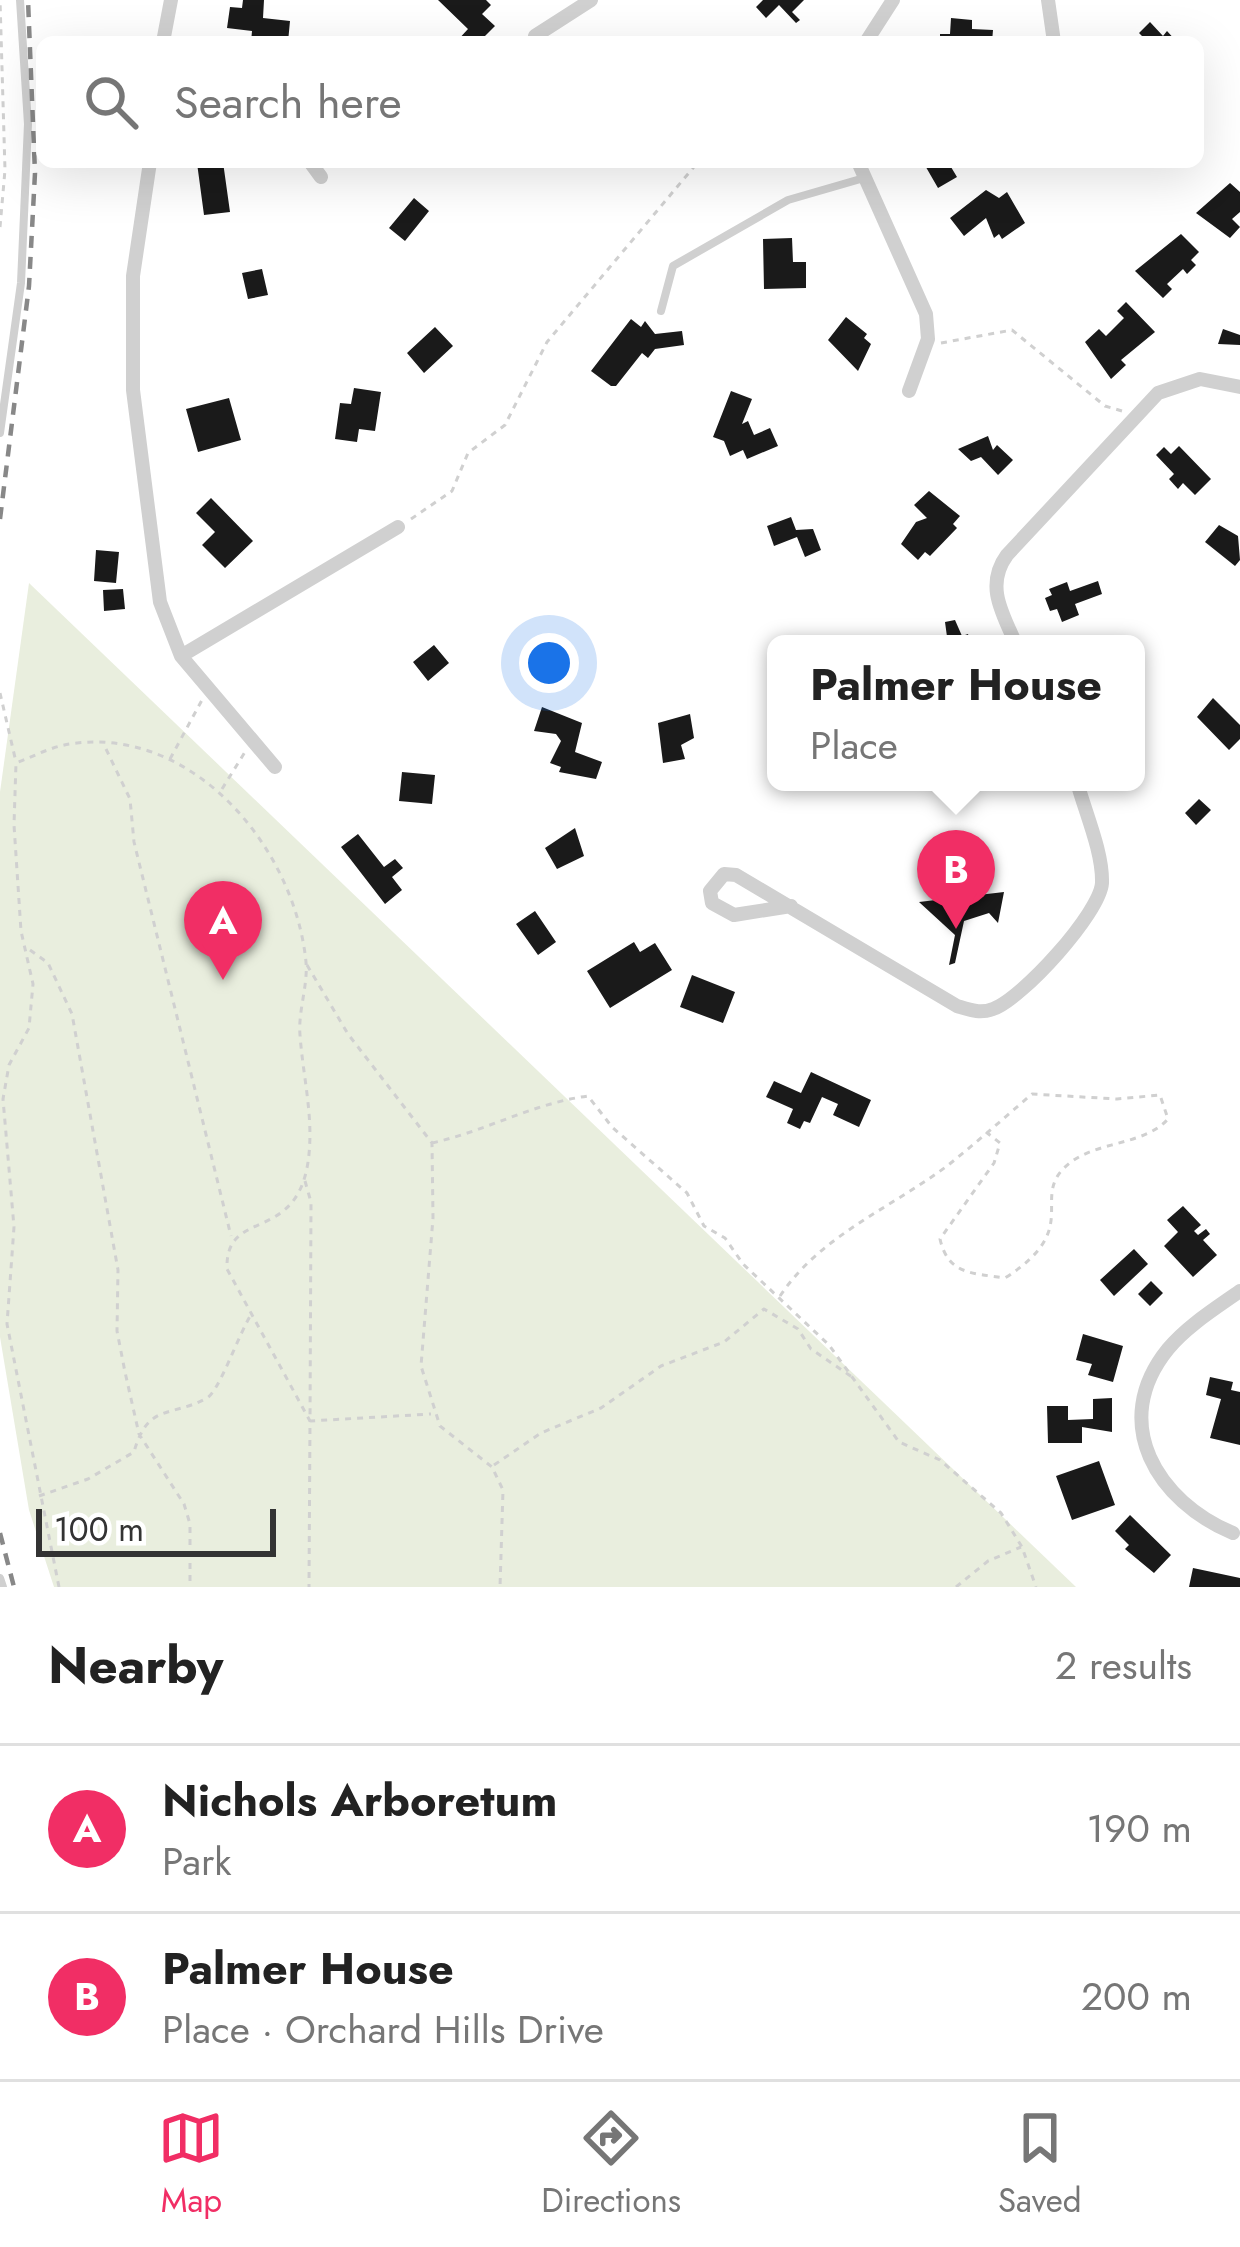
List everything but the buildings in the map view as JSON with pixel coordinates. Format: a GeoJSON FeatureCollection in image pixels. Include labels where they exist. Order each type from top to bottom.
{"type":"FeatureCollection","features":[{"type":"Feature","properties":{"kind":"street"},"geometry":{"type":"LineString","coordinates":[[165,36],[171,0]]}},
{"type":"Feature","properties":{"kind":"street"},"geometry":{"type":"LineString","coordinates":[[536,36],[591,0]]}},
{"type":"Feature","properties":{"kind":"street"},"geometry":{"type":"LineString","coordinates":[[870,36],[893,0]]}},
{"type":"Feature","properties":{"kind":"street"},"geometry":{"type":"LineString","coordinates":[[1048,0],[1053,36]]}},
{"type":"Feature","properties":{"kind":"street"},"geometry":{"type":"LineString","coordinates":[[149,168],[133,276],[133,390],[160,602],[181,656],[275,767]]}},
{"type":"Feature","properties":{"kind":"street"},"geometry":{"type":"LineString","coordinates":[[314,168],[320,177]]}},
{"type":"Feature","properties":{"kind":"street"},"geometry":{"type":"LineString","coordinates":[[860,168],[914,284],[928,339],[909,391]]}},
{"type":"Feature","properties":{"kind":"street"},"geometry":{"type":"LineString","coordinates":[[1012,635],[998,600],[996,570],[1134,415],[1179,383],[1200,380],[1240,387]]}},
{"type":"Feature","properties":{"kind":"street"},"geometry":{"type":"LineString","coordinates":[[181,656],[398,527]]}},
{"type":"Feature","properties":{"kind":"street"},"geometry":{"type":"LineString","coordinates":[[791,906],[734,915],[721,912],[710,891],[724,874],[736,874],[881,957],[957,1006],[977,1012],[1015,997],[1098,902],[1101,872],[1079,791]]}},
{"type":"Feature","properties":{"kind":"street"},"geometry":{"type":"LineString","coordinates":[[1234,1533],[1198,1519],[1168,1490],[1150,1460],[1144,1414],[1154,1372],[1168,1348],[1240,1291]]}},
{"type":"Feature","properties":{"kind":"lane"},"geometry":{"type":"LineString","coordinates":[[0,433],[21,283],[28,124],[20,0]]}},
{"type":"Feature","properties":{"kind":"lane"},"geometry":{"type":"LineString","coordinates":[[661,310],[673,266],[788,200],[864,178]]}},
{"type":"Feature","properties":{"kind":"lane"},"geometry":{"type":"LineString","coordinates":[[0,1578],[3,1587]]}},
{"type":"Feature","properties":{"kind":"path"},"geometry":{"type":"LineString","coordinates":[[0,0],[5,170],[0,227]]}},
{"type":"Feature","properties":{"kind":"path"},"geometry":{"type":"LineString","coordinates":[[398,527],[452,491],[469,453],[506,425],[547,342],[693,168]]}},
{"type":"Feature","properties":{"kind":"path"},"geometry":{"type":"LineString","coordinates":[[928,339],[947,346],[1012,330],[1105,406],[1134,415]]}},
{"type":"Feature","properties":{"kind":"path"},"geometry":{"type":"LineString","coordinates":[[170,759],[197,717],[205,687]]}},
{"type":"Feature","properties":{"kind":"path"},"geometry":{"type":"LineString","coordinates":[[0,693],[16,764],[16,875],[21,931],[33,984],[29,1028],[10,1064],[3,1099],[14,1227],[8,1324],[59,1587]]}},
{"type":"Feature","properties":{"kind":"path"},"geometry":{"type":"LineString","coordinates":[[220,791],[253,740]]}},
{"type":"Feature","properties":{"kind":"path"},"geometry":{"type":"LineString","coordinates":[[16,764],[43,749],[81,742],[170,759],[220,791],[282,876],[306,962],[348,1034],[432,1143],[433,1218],[420,1330],[421,1366],[440,1426],[492,1467],[503,1490],[500,1587]]}},
{"type":"Feature","properties":{"kind":"path"},"geometry":{"type":"LineString","coordinates":[[105,746],[130,799],[134,842],[152,902],[225,1226],[232,1238],[227,1269],[310,1420]]}},
{"type":"Feature","properties":{"kind":"path"},"geometry":{"type":"LineString","coordinates":[[28,950],[48,962],[72,1014],[118,1270],[117,1330],[139,1434],[184,1504],[190,1524],[190,1587]]}},
{"type":"Feature","properties":{"kind":"path"},"geometry":{"type":"LineString","coordinates":[[306,962],[300,1032],[309,1093],[304,1180],[311,1202],[309,1587]]}},
{"type":"Feature","properties":{"kind":"path"},"geometry":{"type":"LineString","coordinates":[[780,1296],[804,1261],[946,1166],[986,1132],[1032,1094],[1117,1099],[1160,1095],[1168,1108],[1168,1119],[1160,1128],[1091,1150],[1062,1169],[1052,1191],[1053,1228],[1042,1250],[1005,1278],[958,1271],[944,1257],[940,1239],[994,1163],[1000,1142],[986,1132]]}},
{"type":"Feature","properties":{"kind":"path"},"geometry":{"type":"LineString","coordinates":[[432,1143],[529,1115],[548,1101],[588,1096],[612,1127],[687,1193],[704,1226],[725,1238],[743,1264],[780,1296],[862,1386],[898,1442],[910,1450],[924,1449],[1001,1513],[1022,1547],[1036,1587]]}},
{"type":"Feature","properties":{"kind":"path"},"geometry":{"type":"LineString","coordinates":[[232,1238],[289,1212],[304,1180]]}},
{"type":"Feature","properties":{"kind":"path"},"geometry":{"type":"LineString","coordinates":[[492,1467],[542,1433],[601,1408],[661,1366],[724,1342],[764,1309],[798,1329],[812,1349],[862,1386]]}},
{"type":"Feature","properties":{"kind":"path"},"geometry":{"type":"LineString","coordinates":[[39,1496],[88,1479],[134,1452],[139,1434],[160,1411],[206,1398],[220,1386],[228,1352],[254,1312]]}},
{"type":"Feature","properties":{"kind":"path"},"geometry":{"type":"LineString","coordinates":[[310,1420],[435,1414]]}},
{"type":"Feature","properties":{"kind":"path"},"geometry":{"type":"LineString","coordinates":[[956,1587],[988,1561],[1022,1547]]}},
{"type":"Feature","properties":{"kind":"green space"},"geometry":{"type":"Polygon","coordinates":[[[29,583],[1076,1587],[54,1587],[29,1510],[0,1337],[0,792],[29,583]]]}},
{"type":"Feature","properties":{"kind":"railway"},"geometry":{"type":"LineString","coordinates":[[0,519],[29,286],[35,173],[28,0]]}},
{"type":"Feature","properties":{"kind":"railway"},"geometry":{"type":"LineString","coordinates":[[0,1533],[14,1587]]}},
{"type":"Feature","properties":{"kind":"place","name":"Palmer House"},"geometry":{"type":"Point","coordinates":[956,929]}},
{"type":"Feature","properties":{"kind":"place","name":"Nichols Arboretum"},"geometry":{"type":"Point","coordinates":[223,980]}}]}
